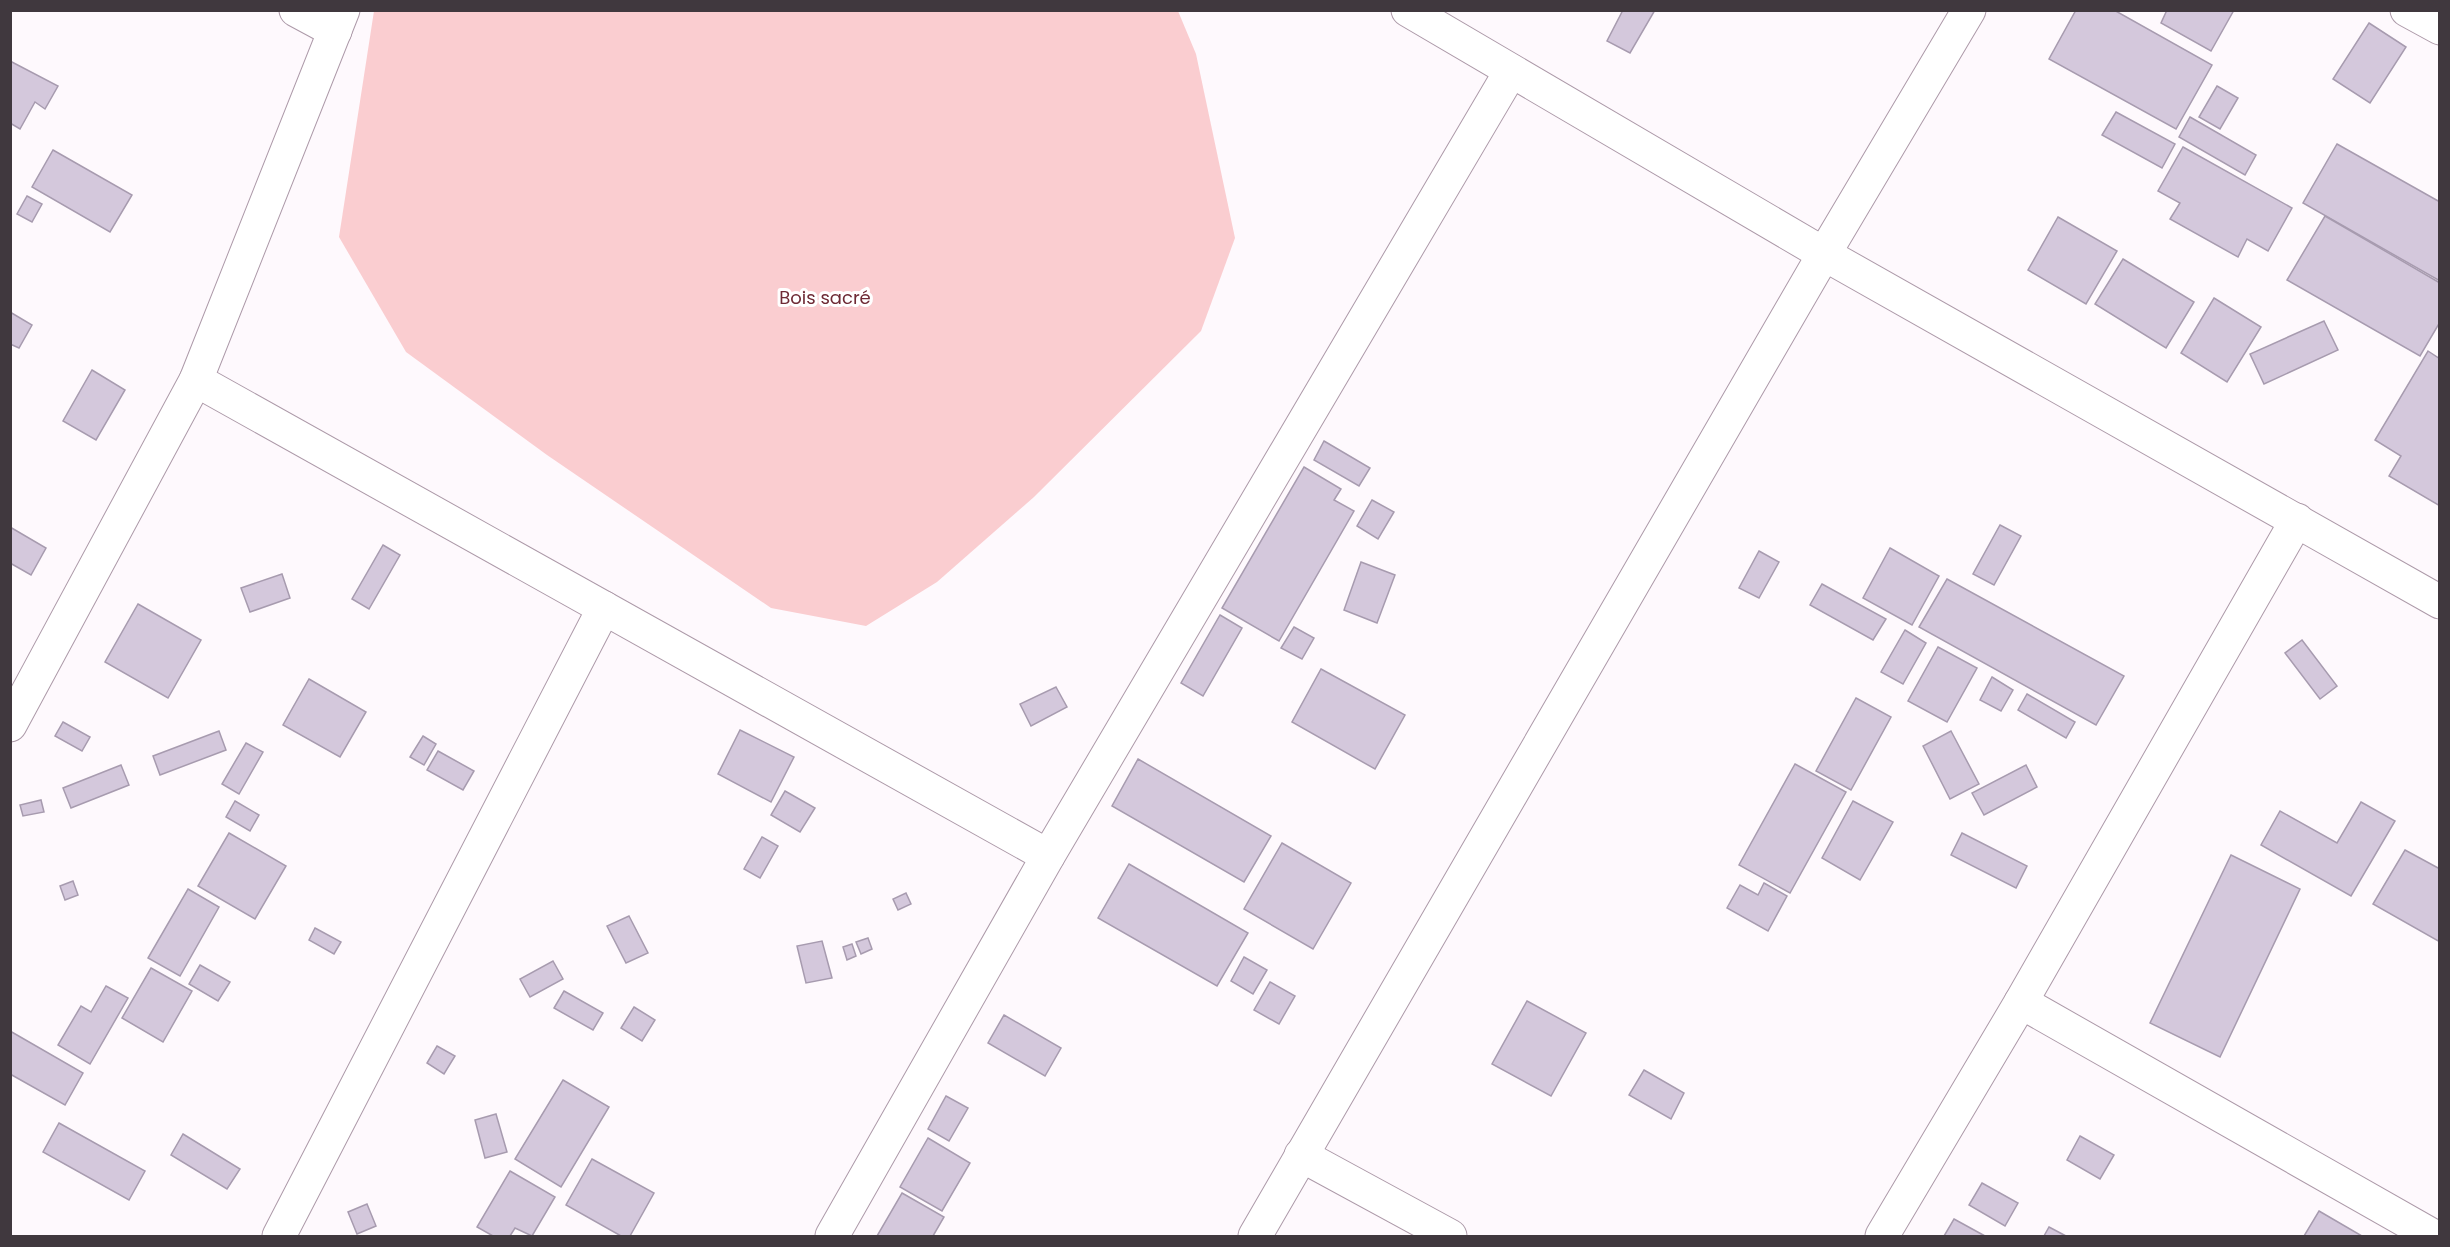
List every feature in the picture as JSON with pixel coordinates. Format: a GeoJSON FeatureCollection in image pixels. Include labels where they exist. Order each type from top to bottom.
{"type":"FeatureCollection","features":[{"type":"Feature","properties":{"kind":"street"},"geometry":{"type":"LineString","coordinates":[[10,725],[196,380],[339,21],[296,10]]}},
{"type":"Feature","properties":{"kind":"street"},"geometry":{"type":"LineString","coordinates":[[1408,10],[1824,254],[2439,602]]}},
{"type":"Feature","properties":{"kind":"street"},"geometry":{"type":"LineString","coordinates":[[1255,1236],[1824,254],[1969,10]]}},
{"type":"Feature","properties":{"kind":"street"},"geometry":{"type":"LineString","coordinates":[[2407,10],[2439,28]]}},
{"type":"Feature","properties":{"kind":"street"},"geometry":{"type":"LineString","coordinates":[[832,1236],[1048,856],[1511,71]]}},
{"type":"Feature","properties":{"kind":"street"},"geometry":{"type":"LineString","coordinates":[[196,380],[1048,856]]}},
{"type":"Feature","properties":{"kind":"street"},"geometry":{"type":"LineString","coordinates":[[1882,1236],[2021,1002],[2297,520]]}},
{"type":"Feature","properties":{"kind":"street"},"geometry":{"type":"LineString","coordinates":[[279,1236],[604,608]]}},
{"type":"Feature","properties":{"kind":"street"},"geometry":{"type":"LineString","coordinates":[[2021,1002],[2433,1236]]}},
{"type":"Feature","properties":{"kind":"street"},"geometry":{"type":"LineString","coordinates":[[1301,1155],[1450,1236]]}},
{"type":"Feature","properties":{"kind":"green space","name":"Bois sacré"},"geometry":{"type":"Polygon","coordinates":[[[374,11],[1178,11],[1196,54],[1235,238],[1201,331],[1034,497],[937,582],[866,626],[771,608],[547,455],[406,352],[339,237],[374,11]]]}},
{"type":"Feature","properties":{"kind":"building"},"geometry":{"type":"Polygon","coordinates":[[[1623,10],[1655,10],[1630,53],[1607,41],[1623,10]]]}},
{"type":"Feature","properties":{"kind":"building"},"geometry":{"type":"Polygon","coordinates":[[[2076,10],[2114,10],[2212,65],[2176,129],[2049,59],[2076,10]]]}},
{"type":"Feature","properties":{"kind":"building"},"geometry":{"type":"Polygon","coordinates":[[[2167,10],[2234,10],[2211,51],[2161,23],[2167,10]]]}},
{"type":"Feature","properties":{"kind":"building"},"geometry":{"type":"Polygon","coordinates":[[[2369,23],[2406,47],[2370,103],[2333,79],[2369,23]]]}},
{"type":"Feature","properties":{"kind":"building"},"geometry":{"type":"Polygon","coordinates":[[[10,61],[58,86],[45,109],[35,102],[20,129],[10,123],[10,61]]]}},
{"type":"Feature","properties":{"kind":"building"},"geometry":{"type":"Polygon","coordinates":[[[2217,86],[2238,98],[2220,129],[2199,117],[2217,86]]]}},
{"type":"Feature","properties":{"kind":"building"},"geometry":{"type":"Polygon","coordinates":[[[2116,112],[2175,144],[2162,168],[2102,135],[2116,112]]]}},
{"type":"Feature","properties":{"kind":"building"},"geometry":{"type":"Polygon","coordinates":[[[2190,117],[2256,155],[2245,175],[2179,137],[2190,117]]]}},
{"type":"Feature","properties":{"kind":"building"},"geometry":{"type":"Polygon","coordinates":[[[2337,144],[2440,202],[2440,281],[2303,203],[2337,144]]]}},
{"type":"Feature","properties":{"kind":"building"},"geometry":{"type":"Polygon","coordinates":[[[2183,147],[2292,208],[2268,251],[2247,239],[2238,257],[2170,219],[2180,203],[2158,191],[2183,147]]]}},
{"type":"Feature","properties":{"kind":"building"},"geometry":{"type":"Polygon","coordinates":[[[53,150],[132,195],[110,232],[32,187],[53,150]]]}},
{"type":"Feature","properties":{"kind":"building"},"geometry":{"type":"Polygon","coordinates":[[[27,196],[42,204],[32,222],[17,214],[27,196]]]}},
{"type":"Feature","properties":{"kind":"building"},"geometry":{"type":"Polygon","coordinates":[[[2325,216],[2440,283],[2440,322],[2420,356],[2287,280],[2325,216]]]}},
{"type":"Feature","properties":{"kind":"building"},"geometry":{"type":"Polygon","coordinates":[[[2058,217],[2117,251],[2086,304],[2028,270],[2058,217]]]}},
{"type":"Feature","properties":{"kind":"building"},"geometry":{"type":"Polygon","coordinates":[[[2123,259],[2194,302],[2166,348],[2095,304],[2123,259]]]}},
{"type":"Feature","properties":{"kind":"building"},"geometry":{"type":"Polygon","coordinates":[[[2214,298],[2261,327],[2227,382],[2181,353],[2214,298]]]}},
{"type":"Feature","properties":{"kind":"building"},"geometry":{"type":"Polygon","coordinates":[[[10,312],[32,325],[19,348],[10,344],[10,312]]]}},
{"type":"Feature","properties":{"kind":"building"},"geometry":{"type":"Polygon","coordinates":[[[2324,321],[2338,350],[2264,384],[2250,354],[2324,321]]]}},
{"type":"Feature","properties":{"kind":"building"},"geometry":{"type":"Polygon","coordinates":[[[2428,351],[2440,359],[2440,506],[2389,476],[2401,456],[2375,440],[2428,351]]]}},
{"type":"Feature","properties":{"kind":"building"},"geometry":{"type":"Polygon","coordinates":[[[92,370],[125,390],[96,440],[63,421],[92,370]]]}},
{"type":"Feature","properties":{"kind":"building"},"geometry":{"type":"Polygon","coordinates":[[[1324,441],[1370,468],[1359,486],[1314,460],[1324,441]]]}},
{"type":"Feature","properties":{"kind":"building"},"geometry":{"type":"Polygon","coordinates":[[[1304,467],[1341,489],[1334,500],[1354,511],[1279,641],[1222,608],[1304,467]]]}},
{"type":"Feature","properties":{"kind":"building"},"geometry":{"type":"Polygon","coordinates":[[[1372,500],[1394,512],[1378,539],[1357,526],[1372,500]]]}},
{"type":"Feature","properties":{"kind":"building"},"geometry":{"type":"Polygon","coordinates":[[[2000,525],[2021,536],[1994,585],[1973,574],[2000,525]]]}},
{"type":"Feature","properties":{"kind":"building"},"geometry":{"type":"Polygon","coordinates":[[[10,527],[46,548],[31,575],[10,563],[10,527]]]}},
{"type":"Feature","properties":{"kind":"building"},"geometry":{"type":"Polygon","coordinates":[[[383,545],[400,555],[369,609],[352,599],[383,545]]]}},
{"type":"Feature","properties":{"kind":"building"},"geometry":{"type":"Polygon","coordinates":[[[1890,548],[1939,576],[1912,625],[1863,598],[1890,548]]]}},
{"type":"Feature","properties":{"kind":"building"},"geometry":{"type":"Polygon","coordinates":[[[1759,551],[1779,562],[1759,598],[1739,588],[1759,551]]]}},
{"type":"Feature","properties":{"kind":"building"},"geometry":{"type":"Polygon","coordinates":[[[1361,562],[1395,575],[1377,623],[1344,610],[1361,562]]]}},
{"type":"Feature","properties":{"kind":"building"},"geometry":{"type":"Polygon","coordinates":[[[282,574],[290,598],[250,612],[241,588],[282,574]]]}},
{"type":"Feature","properties":{"kind":"building"},"geometry":{"type":"Polygon","coordinates":[[[1947,579],[2124,676],[2096,725],[1919,627],[1947,579]]]}},
{"type":"Feature","properties":{"kind":"building"},"geometry":{"type":"Polygon","coordinates":[[[1822,584],[1886,619],[1873,640],[1810,605],[1822,584]]]}},
{"type":"Feature","properties":{"kind":"building"},"geometry":{"type":"Polygon","coordinates":[[[138,604],[201,640],[168,698],[105,662],[138,604]]]}},
{"type":"Feature","properties":{"kind":"building"},"geometry":{"type":"Polygon","coordinates":[[[1220,615],[1242,628],[1203,696],[1181,683],[1220,615]]]}},
{"type":"Feature","properties":{"kind":"building"},"geometry":{"type":"Polygon","coordinates":[[[1294,627],[1314,638],[1302,659],[1281,648],[1294,627]]]}},
{"type":"Feature","properties":{"kind":"building"},"geometry":{"type":"Polygon","coordinates":[[[1905,630],[1926,643],[1903,684],[1881,672],[1905,630]]]}},
{"type":"Feature","properties":{"kind":"building"},"geometry":{"type":"Polygon","coordinates":[[[2302,640],[2337,686],[2320,699],[2285,653],[2302,640]]]}},
{"type":"Feature","properties":{"kind":"building"},"geometry":{"type":"Polygon","coordinates":[[[1938,647],[1977,668],[1947,722],[1908,701],[1938,647]]]}},
{"type":"Feature","properties":{"kind":"building"},"geometry":{"type":"Polygon","coordinates":[[[1321,669],[1405,715],[1375,769],[1292,722],[1321,669]]]}},
{"type":"Feature","properties":{"kind":"building"},"geometry":{"type":"Polygon","coordinates":[[[1992,677],[2013,690],[2001,711],[1980,700],[1992,677]]]}},
{"type":"Feature","properties":{"kind":"building"},"geometry":{"type":"Polygon","coordinates":[[[309,679],[366,712],[340,757],[283,725],[309,679]]]}},
{"type":"Feature","properties":{"kind":"building"},"geometry":{"type":"Polygon","coordinates":[[[1056,687],[1067,707],[1031,726],[1020,704],[1056,687]]]}},
{"type":"Feature","properties":{"kind":"building"},"geometry":{"type":"Polygon","coordinates":[[[2027,694],[2075,722],[2066,738],[2018,710],[2027,694]]]}},
{"type":"Feature","properties":{"kind":"building"},"geometry":{"type":"Polygon","coordinates":[[[1856,698],[1891,717],[1851,790],[1816,771],[1856,698]]]}},
{"type":"Feature","properties":{"kind":"building"},"geometry":{"type":"Polygon","coordinates":[[[63,722],[90,737],[82,751],[55,736],[63,722]]]}},
{"type":"Feature","properties":{"kind":"building"},"geometry":{"type":"Polygon","coordinates":[[[740,730],[794,757],[771,802],[718,774],[740,730]]]}},
{"type":"Feature","properties":{"kind":"building"},"geometry":{"type":"Polygon","coordinates":[[[219,731],[226,750],[160,775],[153,756],[219,731]]]}},
{"type":"Feature","properties":{"kind":"building"},"geometry":{"type":"Polygon","coordinates":[[[1951,731],[1979,784],[1950,799],[1923,746],[1951,731]]]}},
{"type":"Feature","properties":{"kind":"building"},"geometry":{"type":"Polygon","coordinates":[[[423,736],[436,744],[424,765],[410,757],[423,736]]]}},
{"type":"Feature","properties":{"kind":"building"},"geometry":{"type":"Polygon","coordinates":[[[246,743],[263,752],[239,794],[222,784],[246,743]]]}},
{"type":"Feature","properties":{"kind":"building"},"geometry":{"type":"Polygon","coordinates":[[[438,751],[474,771],[463,790],[427,770],[438,751]]]}},
{"type":"Feature","properties":{"kind":"building"},"geometry":{"type":"Polygon","coordinates":[[[1138,759],[1271,836],[1244,882],[1112,806],[1138,759]]]}},
{"type":"Feature","properties":{"kind":"building"},"geometry":{"type":"Polygon","coordinates":[[[1795,764],[1846,792],[1790,893],[1739,865],[1795,764]]]}},
{"type":"Feature","properties":{"kind":"building"},"geometry":{"type":"Polygon","coordinates":[[[121,765],[129,785],[71,808],[63,788],[121,765]]]}},
{"type":"Feature","properties":{"kind":"building"},"geometry":{"type":"Polygon","coordinates":[[[2026,765],[2037,787],[1984,815],[1972,793],[2026,765]]]}},
{"type":"Feature","properties":{"kind":"building"},"geometry":{"type":"Polygon","coordinates":[[[785,791],[815,808],[800,832],[771,815],[785,791]]]}},
{"type":"Feature","properties":{"kind":"building"},"geometry":{"type":"Polygon","coordinates":[[[41,800],[44,812],[23,816],[20,805],[41,800]]]}},
{"type":"Feature","properties":{"kind":"building"},"geometry":{"type":"Polygon","coordinates":[[[235,801],[259,815],[250,831],[226,817],[235,801]]]}},
{"type":"Feature","properties":{"kind":"building"},"geometry":{"type":"Polygon","coordinates":[[[1853,801],[1893,822],[1860,880],[1822,858],[1853,801]]]}},
{"type":"Feature","properties":{"kind":"building"},"geometry":{"type":"Polygon","coordinates":[[[2361,802],[2395,821],[2351,896],[2261,845],[2280,811],[2337,843],[2361,802]]]}},
{"type":"Feature","properties":{"kind":"building"},"geometry":{"type":"Polygon","coordinates":[[[229,833],[286,866],[255,919],[198,886],[229,833]]]}},
{"type":"Feature","properties":{"kind":"building"},"geometry":{"type":"Polygon","coordinates":[[[1962,833],[2027,866],[2016,888],[1951,855],[1962,833]]]}},
{"type":"Feature","properties":{"kind":"building"},"geometry":{"type":"Polygon","coordinates":[[[762,837],[778,846],[760,878],[744,869],[762,837]]]}},
{"type":"Feature","properties":{"kind":"building"},"geometry":{"type":"Polygon","coordinates":[[[1282,843],[1351,883],[1313,949],[1244,909],[1282,843]]]}},
{"type":"Feature","properties":{"kind":"building"},"geometry":{"type":"Polygon","coordinates":[[[2405,850],[2440,869],[2440,942],[2373,904],[2405,850]]]}},
{"type":"Feature","properties":{"kind":"building"},"geometry":{"type":"Polygon","coordinates":[[[2231,855],[2300,889],[2220,1057],[2150,1023],[2231,855]]]}},
{"type":"Feature","properties":{"kind":"building"},"geometry":{"type":"Polygon","coordinates":[[[1129,864],[1248,933],[1217,986],[1098,918],[1129,864]]]}},
{"type":"Feature","properties":{"kind":"building"},"geometry":{"type":"Polygon","coordinates":[[[73,881],[78,895],[65,900],[60,886],[73,881]]]}},
{"type":"Feature","properties":{"kind":"building"},"geometry":{"type":"Polygon","coordinates":[[[1764,883],[1787,896],[1768,931],[1727,908],[1740,885],[1758,895],[1764,883]]]}},
{"type":"Feature","properties":{"kind":"building"},"geometry":{"type":"Polygon","coordinates":[[[188,889],[219,907],[180,976],[148,958],[188,889]]]}},
{"type":"Feature","properties":{"kind":"building"},"geometry":{"type":"Polygon","coordinates":[[[906,893],[911,904],[898,910],[893,899],[906,893]]]}},
{"type":"Feature","properties":{"kind":"building"},"geometry":{"type":"Polygon","coordinates":[[[629,916],[648,953],[626,963],[607,926],[629,916]]]}},
{"type":"Feature","properties":{"kind":"building"},"geometry":{"type":"Polygon","coordinates":[[[315,928],[341,942],[334,954],[309,940],[315,928]]]}},
{"type":"Feature","properties":{"kind":"building"},"geometry":{"type":"Polygon","coordinates":[[[868,938],[872,949],[861,954],[856,942],[868,938]]]}},
{"type":"Feature","properties":{"kind":"building"},"geometry":{"type":"Polygon","coordinates":[[[822,941],[832,978],[806,983],[797,946],[822,941]]]}},
{"type":"Feature","properties":{"kind":"building"},"geometry":{"type":"Polygon","coordinates":[[[852,944],[856,956],[847,960],[843,947],[852,944]]]}},
{"type":"Feature","properties":{"kind":"building"},"geometry":{"type":"Polygon","coordinates":[[[1244,957],[1267,970],[1253,994],[1231,981],[1244,957]]]}},
{"type":"Feature","properties":{"kind":"building"},"geometry":{"type":"Polygon","coordinates":[[[553,961],[563,979],[530,997],[520,979],[553,961]]]}},
{"type":"Feature","properties":{"kind":"building"},"geometry":{"type":"Polygon","coordinates":[[[200,965],[230,982],[218,1001],[189,984],[200,965]]]}},
{"type":"Feature","properties":{"kind":"building"},"geometry":{"type":"Polygon","coordinates":[[[151,968],[192,991],[163,1042],[122,1018],[151,968]]]}},
{"type":"Feature","properties":{"kind":"building"},"geometry":{"type":"Polygon","coordinates":[[[1270,982],[1295,996],[1279,1024],[1254,1010],[1270,982]]]}},
{"type":"Feature","properties":{"kind":"building"},"geometry":{"type":"Polygon","coordinates":[[[106,986],[128,998],[90,1064],[58,1045],[81,1006],[91,1012],[106,986]]]}},
{"type":"Feature","properties":{"kind":"building"},"geometry":{"type":"Polygon","coordinates":[[[564,991],[603,1013],[593,1030],[554,1008],[564,991]]]}},
{"type":"Feature","properties":{"kind":"building"},"geometry":{"type":"Polygon","coordinates":[[[1527,1001],[1586,1033],[1551,1096],[1492,1064],[1527,1001]]]}},
{"type":"Feature","properties":{"kind":"building"},"geometry":{"type":"Polygon","coordinates":[[[634,1007],[655,1020],[642,1041],[621,1028],[634,1007]]]}},
{"type":"Feature","properties":{"kind":"building"},"geometry":{"type":"Polygon","coordinates":[[[1004,1015],[1061,1048],[1045,1076],[988,1043],[1004,1015]]]}},
{"type":"Feature","properties":{"kind":"building"},"geometry":{"type":"Polygon","coordinates":[[[10,1031],[83,1073],[65,1105],[10,1074],[10,1031]]]}},
{"type":"Feature","properties":{"kind":"building"},"geometry":{"type":"Polygon","coordinates":[[[437,1046],[455,1056],[444,1074],[427,1063],[437,1046]]]}},
{"type":"Feature","properties":{"kind":"building"},"geometry":{"type":"Polygon","coordinates":[[[1644,1070],[1684,1093],[1671,1119],[1629,1095],[1644,1070]]]}},
{"type":"Feature","properties":{"kind":"building"},"geometry":{"type":"Polygon","coordinates":[[[563,1080],[609,1107],[561,1187],[515,1159],[563,1080]]]}},
{"type":"Feature","properties":{"kind":"building"},"geometry":{"type":"Polygon","coordinates":[[[946,1096],[968,1108],[949,1141],[928,1129],[946,1096]]]}},
{"type":"Feature","properties":{"kind":"building"},"geometry":{"type":"Polygon","coordinates":[[[496,1114],[507,1152],[485,1158],[475,1120],[496,1114]]]}},
{"type":"Feature","properties":{"kind":"building"},"geometry":{"type":"Polygon","coordinates":[[[59,1123],[145,1171],[129,1200],[43,1152],[59,1123]]]}},
{"type":"Feature","properties":{"kind":"building"},"geometry":{"type":"Polygon","coordinates":[[[183,1134],[240,1169],[227,1189],[171,1155],[183,1134]]]}},
{"type":"Feature","properties":{"kind":"building"},"geometry":{"type":"Polygon","coordinates":[[[2080,1136],[2114,1155],[2100,1179],[2067,1160],[2080,1136]]]}},
{"type":"Feature","properties":{"kind":"building"},"geometry":{"type":"Polygon","coordinates":[[[928,1138],[970,1163],[942,1211],[900,1187],[928,1138]]]}},
{"type":"Feature","properties":{"kind":"building"},"geometry":{"type":"Polygon","coordinates":[[[592,1159],[654,1193],[630,1236],[621,1236],[566,1205],[592,1159]]]}},
{"type":"Feature","properties":{"kind":"building"},"geometry":{"type":"Polygon","coordinates":[[[510,1171],[555,1197],[532,1236],[515,1228],[510,1236],[493,1236],[477,1227],[510,1171]]]}},
{"type":"Feature","properties":{"kind":"building"},"geometry":{"type":"Polygon","coordinates":[[[1982,1183],[2018,1203],[2005,1226],[1969,1205],[1982,1183]]]}},
{"type":"Feature","properties":{"kind":"building"},"geometry":{"type":"Polygon","coordinates":[[[902,1193],[944,1217],[933,1236],[877,1236],[902,1193]]]}},
{"type":"Feature","properties":{"kind":"building"},"geometry":{"type":"Polygon","coordinates":[[[367,1204],[376,1226],[357,1234],[348,1212],[367,1204]]]}},
{"type":"Feature","properties":{"kind":"building"},"geometry":{"type":"Polygon","coordinates":[[[2319,1211],[2362,1236],[2304,1236],[2319,1211]]]}},
{"type":"Feature","properties":{"kind":"building"},"geometry":{"type":"Polygon","coordinates":[[[1954,1219],[1985,1236],[1944,1236],[1954,1219]]]}},
{"type":"Feature","properties":{"kind":"building"},"geometry":{"type":"Polygon","coordinates":[[[2049,1227],[2066,1236],[2044,1236],[2049,1227]]]}}]}
